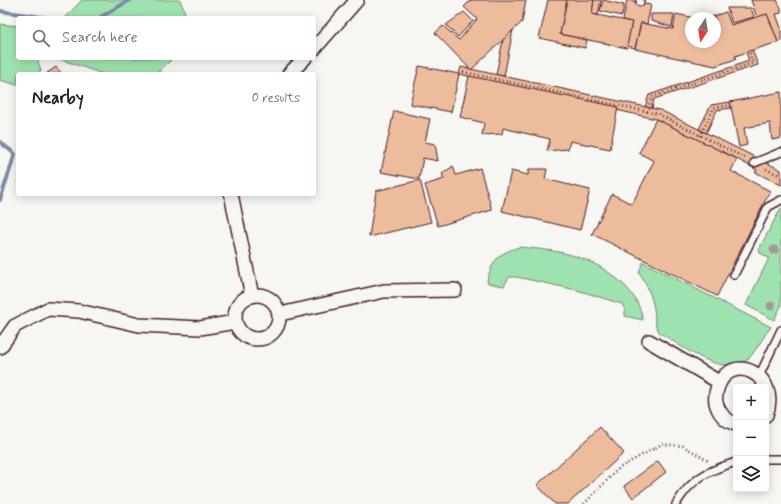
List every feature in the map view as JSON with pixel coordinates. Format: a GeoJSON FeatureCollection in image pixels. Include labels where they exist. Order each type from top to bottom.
{"type":"FeatureCollection","features":[{"type":"Feature","properties":{"kind":"street"},"geometry":{"type":"LineString","coordinates":[[316,47],[357,0]]}},
{"type":"Feature","properties":{"kind":"street"},"geometry":{"type":"LineString","coordinates":[[290,72],[303,60]]}},
{"type":"Feature","properties":{"kind":"street"},"geometry":{"type":"LineString","coordinates":[[232,196],[252,296]]}},
{"type":"Feature","properties":{"kind":"street"},"geometry":{"type":"LineString","coordinates":[[280,314],[384,291],[455,290]]}},
{"type":"Feature","properties":{"kind":"street"},"geometry":{"type":"LineString","coordinates":[[252,296],[269,298],[275,303],[280,314],[279,324],[276,330],[264,339],[249,339],[238,329],[235,322],[237,307],[242,301],[252,296]]}},
{"type":"Feature","properties":{"kind":"street"},"geometry":{"type":"LineString","coordinates":[[0,347],[15,326],[48,309],[79,311],[140,325],[200,328],[235,322]]}},
{"type":"Feature","properties":{"kind":"street"},"geometry":{"type":"LineString","coordinates":[[649,341],[720,382]]}},
{"type":"Feature","properties":{"kind":"street"},"geometry":{"type":"LineString","coordinates":[[733,422],[723,417],[718,409],[715,400],[716,391],[720,382],[730,373],[742,369],[760,374],[766,380],[771,388],[773,411]]}},
{"type":"Feature","properties":{"kind":"lane"},"geometry":{"type":"LineString","coordinates":[[754,163],[781,152]]}},
{"type":"Feature","properties":{"kind":"lane"},"geometry":{"type":"LineString","coordinates":[[734,275],[768,207],[781,200]]}},
{"type":"Feature","properties":{"kind":"lane"},"geometry":{"type":"LineString","coordinates":[[760,374],[781,330]]}},
{"type":"Feature","properties":{"kind":"lane"},"geometry":{"type":"LineString","coordinates":[[769,460],[781,460]]}},
{"type":"Feature","properties":{"kind":"lane"},"geometry":{"type":"LineString","coordinates":[[676,504],[692,482],[715,470],[733,463]]}},
{"type":"Feature","properties":{"kind":"path"},"geometry":{"type":"LineString","coordinates":[[647,112],[652,97],[753,63],[750,51]]}},
{"type":"Feature","properties":{"kind":"path"},"geometry":{"type":"LineString","coordinates":[[463,72],[658,114],[781,176]]}},
{"type":"Feature","properties":{"kind":"path"},"geometry":{"type":"LineString","coordinates":[[700,136],[714,108],[731,105]]}},
{"type":"Feature","properties":{"kind":"path"},"geometry":{"type":"LineString","coordinates":[[584,504],[619,468],[662,444],[683,446],[709,461],[715,470]]}},
{"type":"Feature","properties":{"kind":"green space"},"geometry":{"type":"Polygon","coordinates":[[[82,0],[180,0],[186,16],[67,16],[82,0]]]}},
{"type":"Feature","properties":{"kind":"green space"},"geometry":{"type":"Polygon","coordinates":[[[0,24],[16,26],[16,60],[38,60],[41,71],[16,72],[16,85],[0,80],[0,24]]]}},
{"type":"Feature","properties":{"kind":"green space"},"geometry":{"type":"Polygon","coordinates":[[[63,60],[171,60],[157,72],[97,72],[63,60]]]}},
{"type":"Feature","properties":{"kind":"green space"},"geometry":{"type":"Polygon","coordinates":[[[781,208],[781,306],[774,320],[746,305],[769,258],[760,253],[759,249],[781,208]]]}},
{"type":"Feature","properties":{"kind":"green space"},"geometry":{"type":"Polygon","coordinates":[[[519,247],[548,250],[574,256],[586,260],[610,273],[630,291],[638,304],[643,320],[625,316],[625,310],[622,304],[577,290],[517,277],[509,277],[504,286],[488,283],[487,280],[489,273],[497,258],[506,252],[519,247]]]}},
{"type":"Feature","properties":{"kind":"green space"},"geometry":{"type":"Polygon","coordinates":[[[643,262],[771,327],[765,334],[756,350],[750,357],[740,364],[717,364],[704,359],[660,333],[658,330],[652,299],[639,272],[643,262]]]}},
{"type":"Feature","properties":{"kind":"building"},"geometry":{"type":"Polygon","coordinates":[[[471,0],[526,0],[522,22],[471,70],[435,33],[443,26],[459,40],[477,19],[464,7],[471,0]]]}},
{"type":"Feature","properties":{"kind":"building"},"geometry":{"type":"Polygon","coordinates":[[[548,0],[567,0],[560,34],[587,40],[585,48],[539,38],[548,0]]]}},
{"type":"Feature","properties":{"kind":"building"},"geometry":{"type":"Polygon","coordinates":[[[567,0],[594,0],[592,14],[632,22],[627,48],[560,34],[567,0]]]}},
{"type":"Feature","properties":{"kind":"building"},"geometry":{"type":"Polygon","coordinates":[[[594,0],[601,0],[598,15],[592,14],[594,0]]]}},
{"type":"Feature","properties":{"kind":"building"},"geometry":{"type":"Polygon","coordinates":[[[603,0],[624,5],[622,16],[600,11],[603,0]]]}},
{"type":"Feature","properties":{"kind":"building"},"geometry":{"type":"Polygon","coordinates":[[[627,0],[651,5],[647,24],[641,23],[635,48],[627,46],[632,22],[623,20],[627,0]]]}},
{"type":"Feature","properties":{"kind":"building"},"geometry":{"type":"Polygon","coordinates":[[[751,0],[777,0],[781,8],[781,13],[776,14],[781,28],[781,41],[778,42],[767,14],[757,18],[751,0]]]}},
{"type":"Feature","properties":{"kind":"building"},"geometry":{"type":"Polygon","coordinates":[[[727,8],[751,8],[754,17],[732,23],[727,8]]]}},
{"type":"Feature","properties":{"kind":"building"},"geometry":{"type":"Polygon","coordinates":[[[464,12],[473,21],[458,37],[446,25],[464,12]]]}},
{"type":"Feature","properties":{"kind":"building"},"geometry":{"type":"Polygon","coordinates":[[[726,12],[731,25],[767,14],[778,42],[735,56],[736,59],[715,66],[635,49],[641,23],[673,29],[676,14],[685,16],[685,48],[721,48],[721,14],[726,12]]]}},
{"type":"Feature","properties":{"kind":"building"},"geometry":{"type":"Polygon","coordinates":[[[651,14],[674,14],[672,27],[651,21],[651,14]]]}},
{"type":"Feature","properties":{"kind":"building"},"geometry":{"type":"Polygon","coordinates":[[[513,30],[504,76],[496,75],[503,40],[513,30]]]}},
{"type":"Feature","properties":{"kind":"building"},"geometry":{"type":"Polygon","coordinates":[[[752,50],[758,65],[654,99],[652,108],[645,107],[649,95],[749,61],[746,52],[752,50]]]}},
{"type":"Feature","properties":{"kind":"building"},"geometry":{"type":"Polygon","coordinates":[[[419,66],[459,74],[451,112],[410,104],[419,66]]]}},
{"type":"Feature","properties":{"kind":"building"},"geometry":{"type":"Polygon","coordinates":[[[56,67],[60,72],[48,72],[56,67]]]}},
{"type":"Feature","properties":{"kind":"building"},"geometry":{"type":"Polygon","coordinates":[[[461,67],[660,110],[781,170],[781,185],[755,172],[757,170],[737,159],[656,119],[459,74],[461,67]]]}},
{"type":"Feature","properties":{"kind":"building"},"geometry":{"type":"Polygon","coordinates":[[[469,76],[618,107],[610,149],[570,141],[568,149],[547,151],[550,139],[503,128],[502,134],[482,135],[484,123],[460,117],[469,76]]]}},
{"type":"Feature","properties":{"kind":"building"},"geometry":{"type":"Polygon","coordinates":[[[781,92],[781,138],[772,140],[770,123],[744,128],[747,145],[739,147],[730,102],[781,92]]]}},
{"type":"Feature","properties":{"kind":"building"},"geometry":{"type":"Polygon","coordinates":[[[730,102],[731,108],[717,110],[706,133],[699,129],[711,105],[730,102]]]}},
{"type":"Feature","properties":{"kind":"building"},"geometry":{"type":"Polygon","coordinates":[[[394,111],[430,119],[425,142],[435,144],[438,161],[423,158],[419,179],[381,172],[394,111]]]}},
{"type":"Feature","properties":{"kind":"building"},"geometry":{"type":"Polygon","coordinates":[[[656,119],[737,159],[731,171],[770,191],[717,296],[592,234],[612,194],[632,204],[654,161],[639,153],[656,119]]]}},
{"type":"Feature","properties":{"kind":"building"},"geometry":{"type":"Polygon","coordinates":[[[453,166],[456,175],[480,168],[492,210],[438,226],[425,185],[444,179],[442,174],[453,166]]]}},
{"type":"Feature","properties":{"kind":"building"},"geometry":{"type":"Polygon","coordinates":[[[529,169],[547,169],[545,179],[590,190],[580,230],[502,211],[511,171],[528,175],[529,169]]]}},
{"type":"Feature","properties":{"kind":"building"},"geometry":{"type":"Polygon","coordinates":[[[420,180],[431,222],[369,237],[376,191],[420,180]]]}},
{"type":"Feature","properties":{"kind":"building"},"geometry":{"type":"Polygon","coordinates":[[[600,427],[624,453],[568,504],[555,504],[537,485],[600,427]]]}},
{"type":"Feature","properties":{"kind":"building"},"geometry":{"type":"Polygon","coordinates":[[[658,461],[666,472],[633,498],[624,486],[658,461]]]}},
{"type":"Feature","properties":{"kind":"waterway"},"geometry":{"type":"LineString","coordinates":[[102,16],[130,0]]}},
{"type":"Feature","properties":{"kind":"waterway"},"geometry":{"type":"LineString","coordinates":[[0,11],[34,16]]}},
{"type":"Feature","properties":{"kind":"waterway"},"geometry":{"type":"LineString","coordinates":[[0,142],[15,154],[0,200]]}}]}
